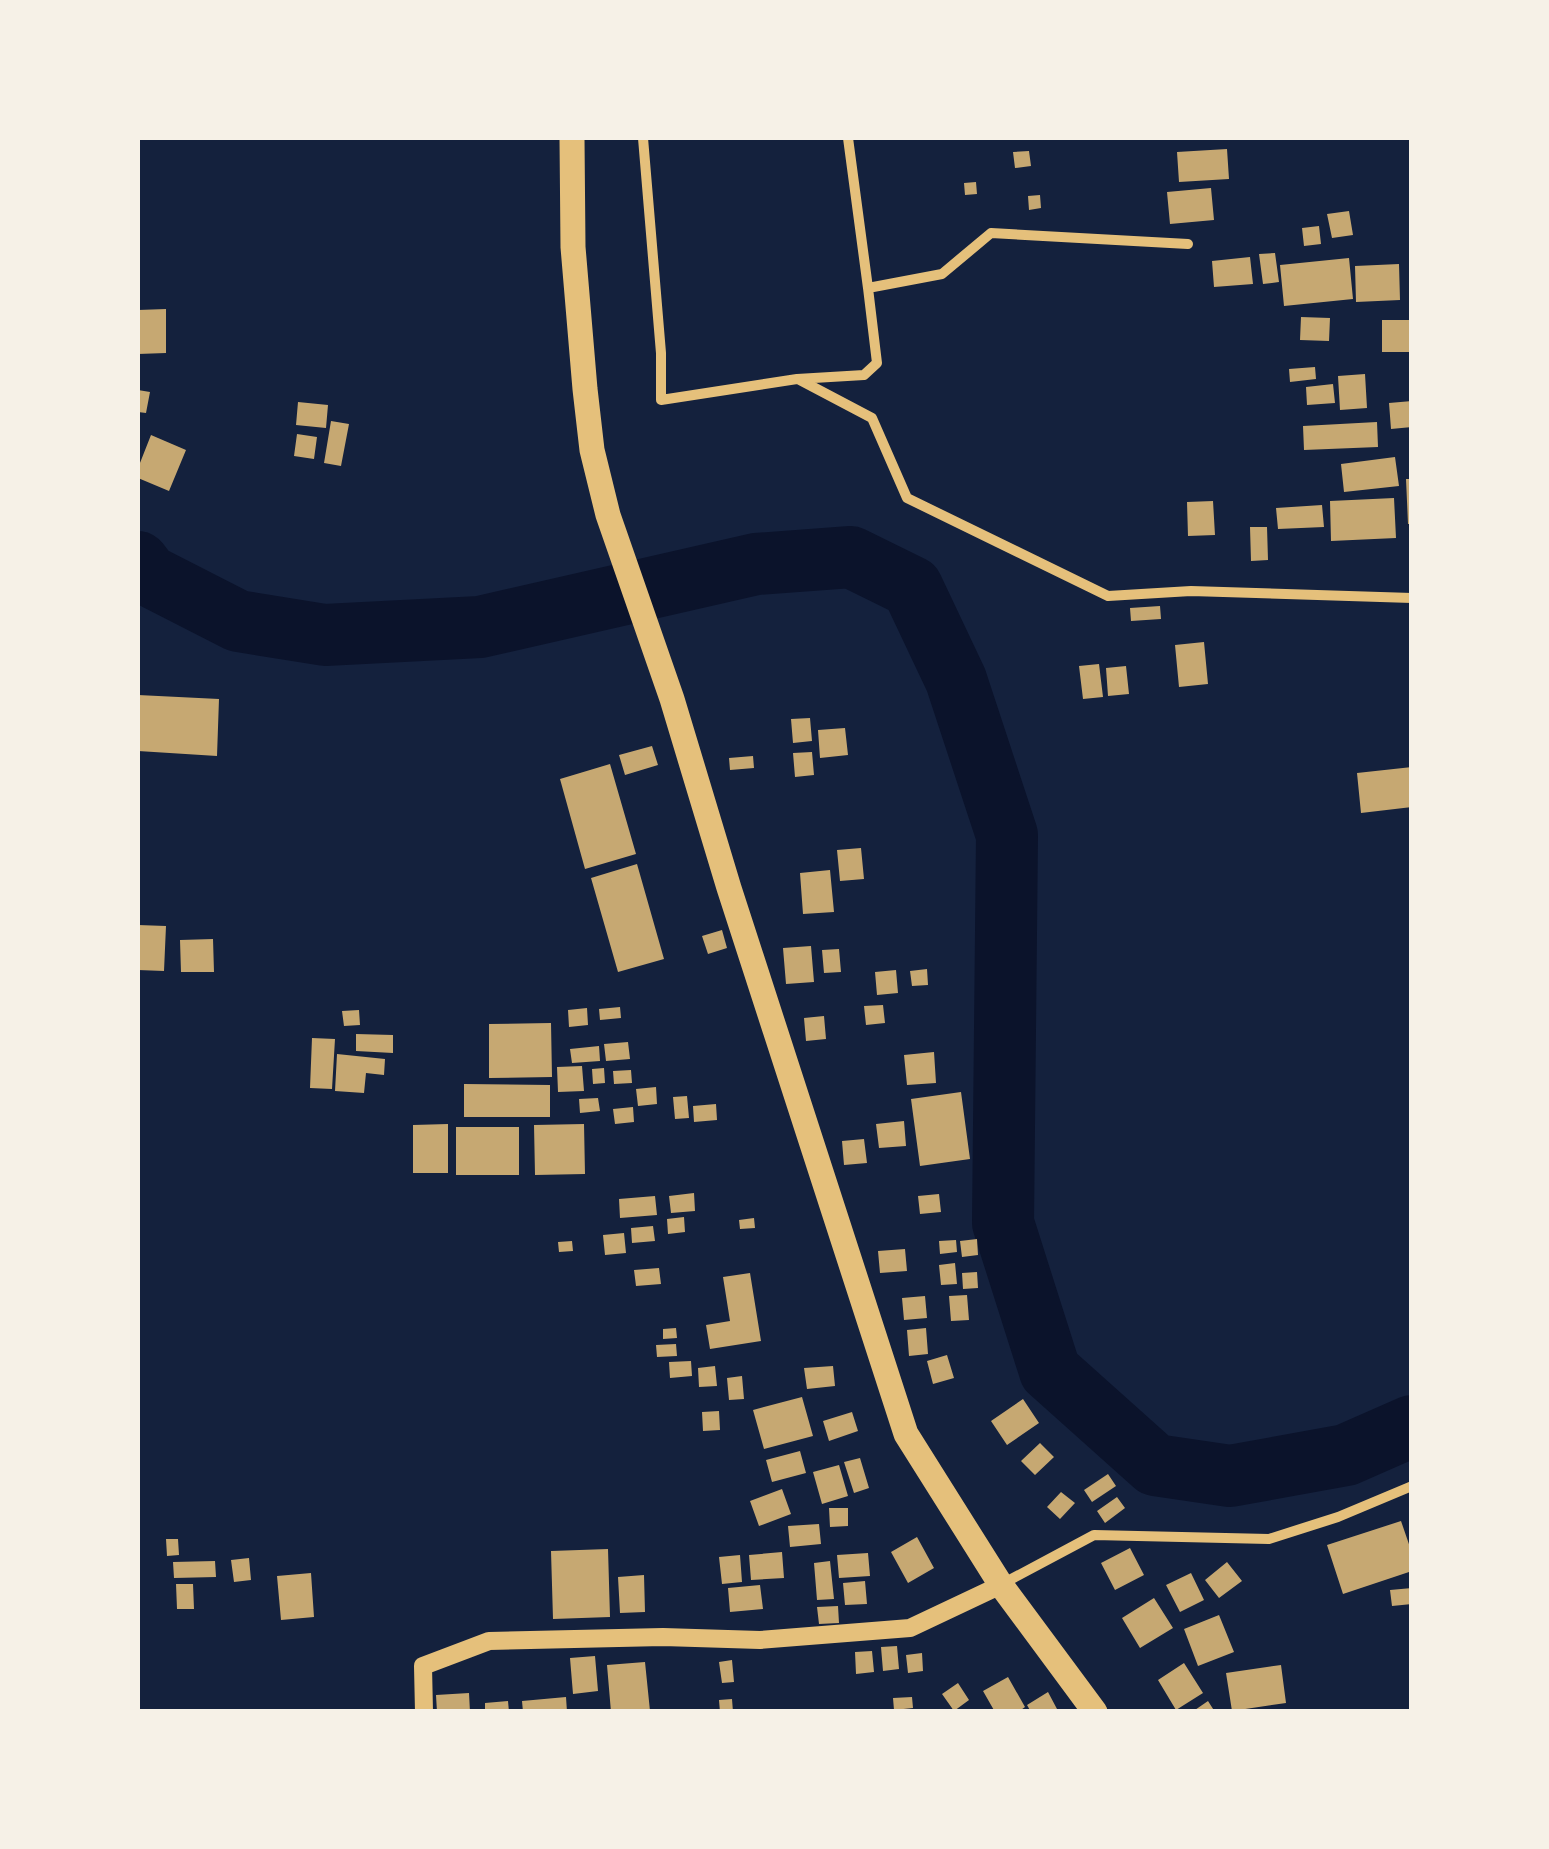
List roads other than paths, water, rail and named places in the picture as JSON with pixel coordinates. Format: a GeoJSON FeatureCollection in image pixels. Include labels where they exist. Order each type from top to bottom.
{"type":"FeatureCollection","features":[{"type":"Feature","properties":{"kind":"main road"},"geometry":{"type":"LineString","coordinates":[[572,138],[573,247],[586,389],[592,450],[608,515],[672,699],[729,888],[906,1434],[1001,1584],[1096,1712]]}},
{"type":"Feature","properties":{"kind":"street"},"geometry":{"type":"LineString","coordinates":[[643,138],[661,353],[661,400],[797,378],[864,375],[877,363],[848,138]]}},
{"type":"Feature","properties":{"kind":"street"},"geometry":{"type":"LineString","coordinates":[[868,288],[942,274],[991,233],[1188,244]]}},
{"type":"Feature","properties":{"kind":"street"},"geometry":{"type":"LineString","coordinates":[[797,378],[872,418],[907,498],[1108,596],[1192,591],[1412,598]]}},
{"type":"Feature","properties":{"kind":"street"},"geometry":{"type":"LineString","coordinates":[[424,1712],[423,1666],[489,1641],[663,1637],[760,1640],[910,1628],[1094,1536],[1269,1539],[1338,1517],[1412,1486]]}},
{"type":"Feature","properties":{"kind":"waterway"},"geometry":{"type":"LineString","coordinates":[[138,562],[148,575],[238,621],[325,635],[480,627],[756,564],[851,557],[912,587],[956,680],[1007,835],[1003,1223],[1050,1371],[1155,1465],[1230,1476],[1346,1455],[1412,1426]]}}]}
